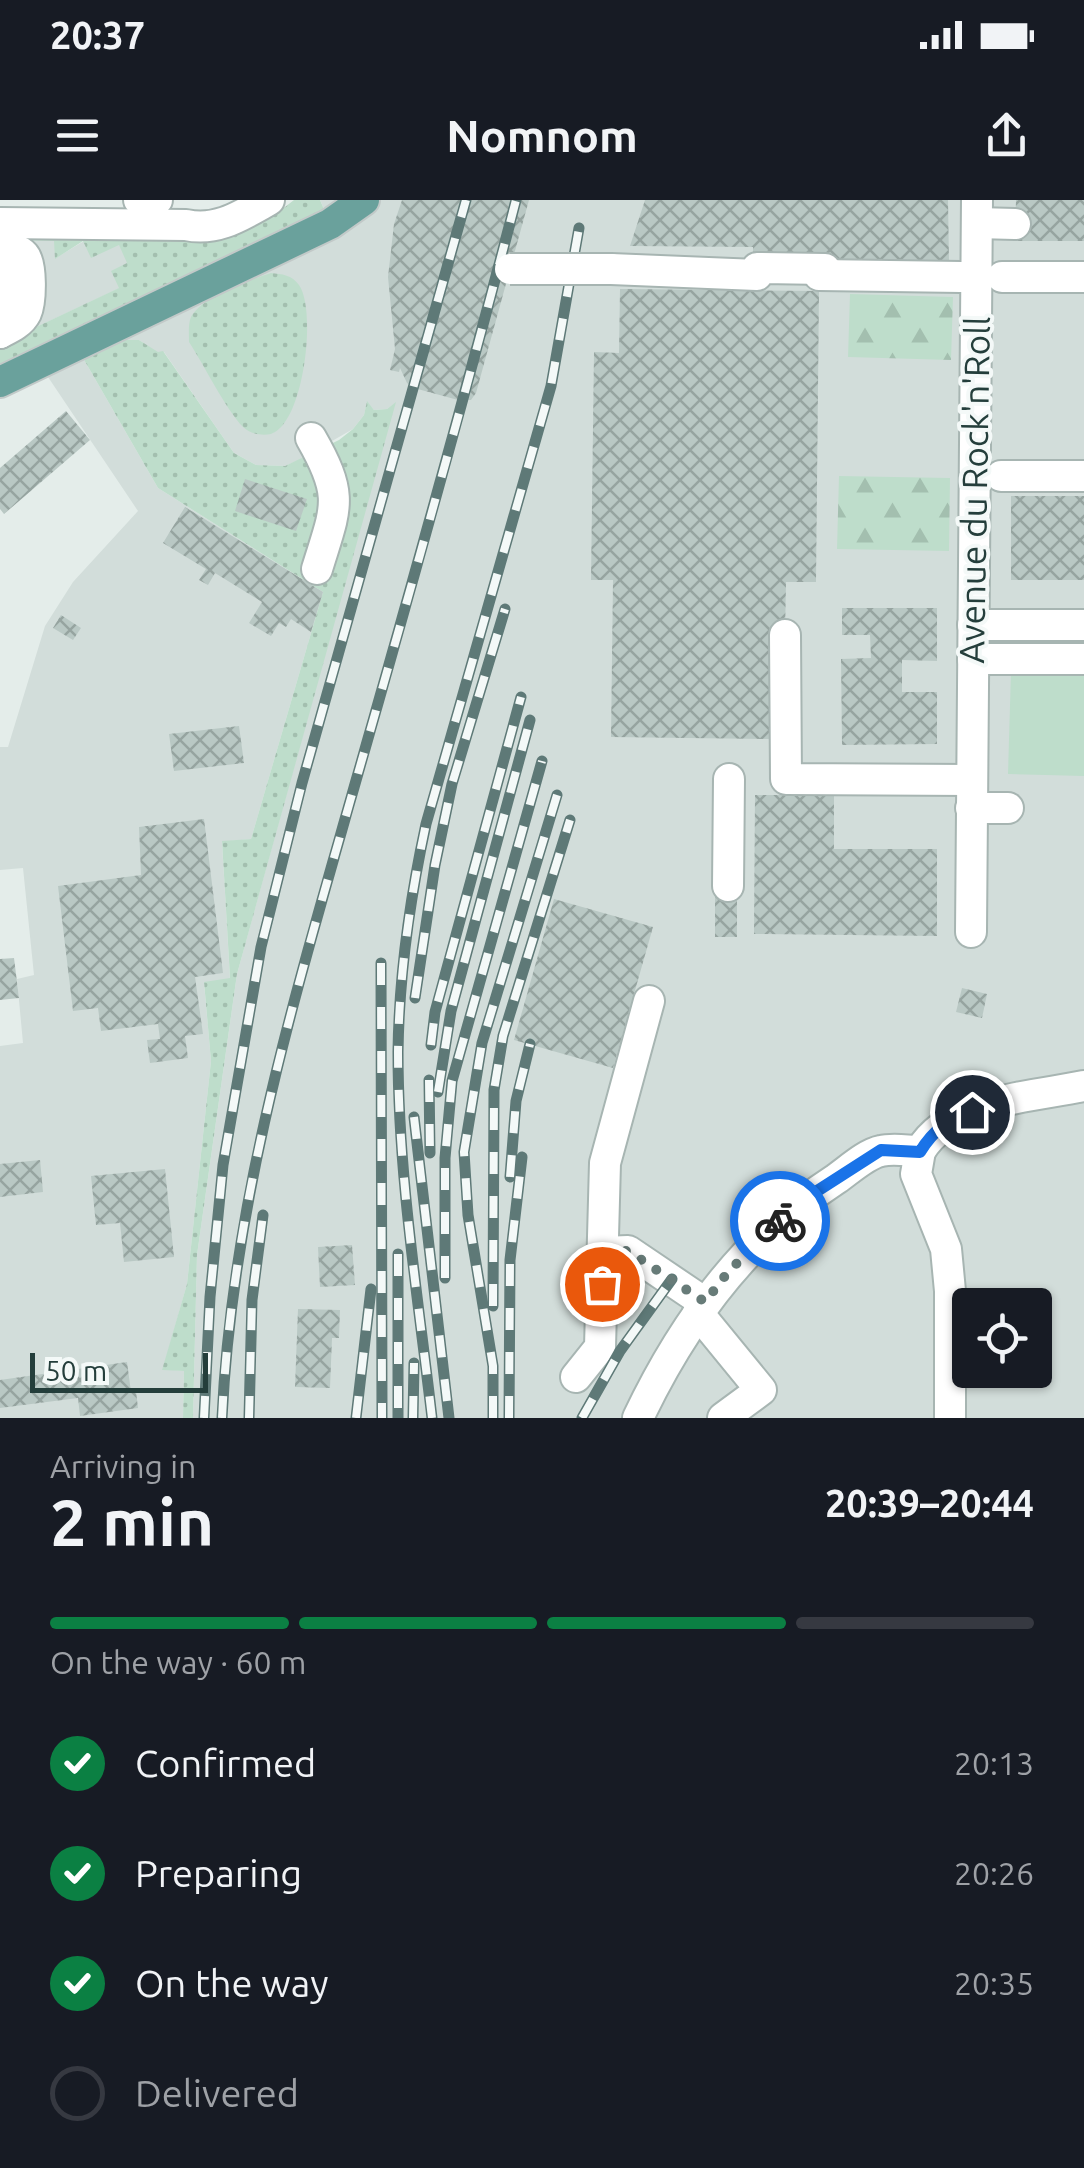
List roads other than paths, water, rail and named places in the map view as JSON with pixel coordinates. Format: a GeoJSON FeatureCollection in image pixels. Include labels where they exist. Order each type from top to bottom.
{"type":"FeatureCollection","features":[{"type":"Feature","properties":{"kind":"main road"},"geometry":{"type":"LineString","coordinates":[[0,382],[330,224],[364,200]]}},
{"type":"Feature","properties":{"kind":"street"},"geometry":{"type":"LineString","coordinates":[[139,200],[156,200]]}},
{"type":"Feature","properties":{"kind":"street"},"geometry":{"type":"LineString","coordinates":[[186,225],[195,215],[229,200]]}},
{"type":"Feature","properties":{"kind":"street"},"geometry":{"type":"LineString","coordinates":[[0,223],[214,227],[269,200]]}},
{"type":"Feature","properties":{"kind":"street"},"geometry":{"type":"LineString","coordinates":[[977,212],[1016,224]]}},
{"type":"Feature","properties":{"kind":"street","name":"Avenue du Rock'n'Roll"},"geometry":{"type":"LineString","coordinates":[[970,932],[977,212]]}},
{"type":"Feature","properties":{"kind":"street"},"geometry":{"type":"LineString","coordinates":[[0,250],[16,250],[24,255],[28,265],[28,307],[18,324],[0,333]]}},
{"type":"Feature","properties":{"kind":"street"},"geometry":{"type":"LineString","coordinates":[[510,269],[756,274],[757,268],[761,268],[961,277]]}},
{"type":"Feature","properties":{"kind":"street"},"geometry":{"type":"LineString","coordinates":[[1002,277],[1084,277]]}},
{"type":"Feature","properties":{"kind":"street"},"geometry":{"type":"LineString","coordinates":[[311,438],[335,488],[336,509],[317,570]]}},
{"type":"Feature","properties":{"kind":"street"},"geometry":{"type":"LineString","coordinates":[[1002,476],[1084,476]]}},
{"type":"Feature","properties":{"kind":"street"},"geometry":{"type":"LineString","coordinates":[[973,625],[1084,625]]}},
{"type":"Feature","properties":{"kind":"street"},"geometry":{"type":"LineString","coordinates":[[786,635],[786,780],[971,794],[1008,808]]}},
{"type":"Feature","properties":{"kind":"street"},"geometry":{"type":"LineString","coordinates":[[972,658],[1084,659]]}},
{"type":"Feature","properties":{"kind":"street"},"geometry":{"type":"LineString","coordinates":[[728,886],[729,779]]}},
{"type":"Feature","properties":{"kind":"street"},"geometry":{"type":"LineString","coordinates":[[576,1378],[600,1347],[604,1162],[648,1002]]}},
{"type":"Feature","properties":{"kind":"street"},"geometry":{"type":"LineString","coordinates":[[950,1418],[950,1291],[946,1249],[916,1174],[920,1152],[944,1122],[1000,1103],[1084,1086]]}},
{"type":"Feature","properties":{"kind":"street"},"geometry":{"type":"LineString","coordinates":[[638,1418],[663,1364],[728,1272],[800,1202],[881,1150],[920,1152]]}},
{"type":"Feature","properties":{"kind":"street"},"geometry":{"type":"LineString","coordinates":[[604,1252],[628,1251],[701,1308],[760,1390],[724,1418]]}},
{"type":"Feature","properties":{"kind":"railway"},"geometry":{"type":"LineString","coordinates":[[204,1418],[210,1297],[223,1165],[261,947],[302,783],[466,200]]}},
{"type":"Feature","properties":{"kind":"railway"},"geometry":{"type":"LineString","coordinates":[[222,1418],[238,1260],[268,1105],[516,200]]}},
{"type":"Feature","properties":{"kind":"railway"},"geometry":{"type":"LineString","coordinates":[[432,1418],[401,1144],[398,1052],[406,937],[426,824],[551,386],[579,228]]}},
{"type":"Feature","properties":{"kind":"railway"},"geometry":{"type":"LineString","coordinates":[[415,998],[452,784],[505,609]]}},
{"type":"Feature","properties":{"kind":"railway"},"geometry":{"type":"LineString","coordinates":[[431,1045],[435,1012],[521,697]]}},
{"type":"Feature","properties":{"kind":"railway"},"geometry":{"type":"LineString","coordinates":[[438,1092],[451,1011],[530,720]]}},
{"type":"Feature","properties":{"kind":"railway"},"geometry":{"type":"LineString","coordinates":[[445,1278],[445,1158],[452,1081],[542,761]]}},
{"type":"Feature","properties":{"kind":"railway"},"geometry":{"type":"LineString","coordinates":[[493,1418],[493,1366],[468,1215],[464,1152],[482,1043],[557,795]]}},
{"type":"Feature","properties":{"kind":"railway"},"geometry":{"type":"LineString","coordinates":[[493,1306],[494,1090],[503,1036],[570,820]]}},
{"type":"Feature","properties":{"kind":"railway"},"geometry":{"type":"LineString","coordinates":[[381,963],[382,1418]]}},
{"type":"Feature","properties":{"kind":"railway"},"geometry":{"type":"LineString","coordinates":[[510,1177],[516,1101],[530,1044]]}},
{"type":"Feature","properties":{"kind":"railway"},"geometry":{"type":"LineString","coordinates":[[429,1080],[430,1153]]}},
{"type":"Feature","properties":{"kind":"railway"},"geometry":{"type":"LineString","coordinates":[[414,1117],[449,1418]]}},
{"type":"Feature","properties":{"kind":"railway"},"geometry":{"type":"LineString","coordinates":[[509,1418],[510,1260],[522,1157]]}},
{"type":"Feature","properties":{"kind":"railway"},"geometry":{"type":"LineString","coordinates":[[249,1418],[252,1300],[263,1215]]}},
{"type":"Feature","properties":{"kind":"railway"},"geometry":{"type":"LineString","coordinates":[[398,1254],[398,1418]]}},
{"type":"Feature","properties":{"kind":"railway"},"geometry":{"type":"LineString","coordinates":[[582,1418],[620,1351],[672,1279]]}},
{"type":"Feature","properties":{"kind":"railway"},"geometry":{"type":"LineString","coordinates":[[356,1418],[371,1289]]}},
{"type":"Feature","properties":{"kind":"railway"},"geometry":{"type":"LineString","coordinates":[[413,1418],[414,1363]]}}]}
